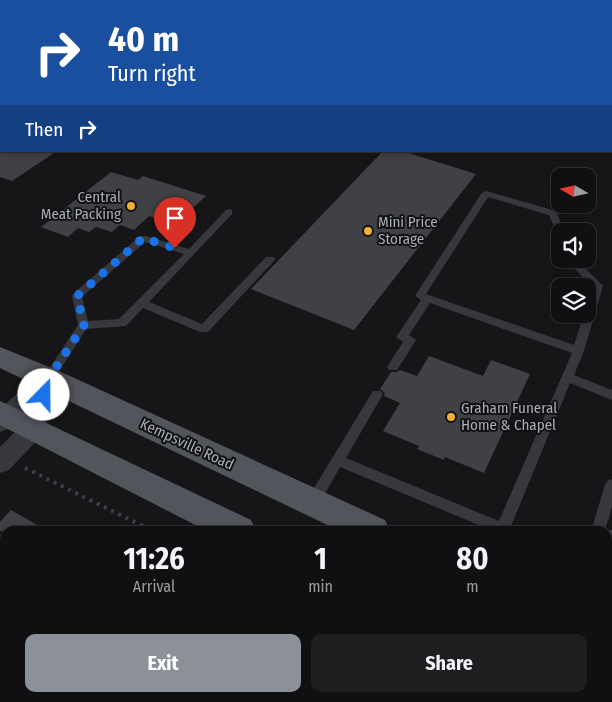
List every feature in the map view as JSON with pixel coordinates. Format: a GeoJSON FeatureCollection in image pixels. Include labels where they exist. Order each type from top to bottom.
{"type":"FeatureCollection","features":[{"type":"Feature","properties":{"kind":"main road","name":"Kempsville Road"},"geometry":{"type":"LineString","coordinates":[[0,357],[49,378],[362,526]]}},
{"type":"Feature","properties":{"kind":"main road"},"geometry":{"type":"LineString","coordinates":[[10,420],[229,526]]}},
{"type":"Feature","properties":{"kind":"street"},"geometry":{"type":"LineString","coordinates":[[2,461],[10,420],[49,378]]}},
{"type":"Feature","properties":{"kind":"lane"},"geometry":{"type":"LineString","coordinates":[[557,223],[553,213],[486,194],[420,296],[578,351]]}},
{"type":"Feature","properties":{"kind":"lane"},"geometry":{"type":"LineString","coordinates":[[84,325],[122,323],[229,212]]}},
{"type":"Feature","properties":{"kind":"lane"},"geometry":{"type":"LineString","coordinates":[[49,378],[84,325],[77,296],[143,238],[191,253]]}},
{"type":"Feature","properties":{"kind":"lane"},"geometry":{"type":"LineString","coordinates":[[141,303],[204,329],[270,258]]}},
{"type":"Feature","properties":{"kind":"lane"},"geometry":{"type":"LineString","coordinates":[[504,526],[578,351],[598,286],[579,268]]}},
{"type":"Feature","properties":{"kind":"lane"},"geometry":{"type":"LineString","coordinates":[[394,367],[410,340],[402,337],[427,299]]}},
{"type":"Feature","properties":{"kind":"lane"},"geometry":{"type":"LineString","coordinates":[[567,377],[612,395]]}},
{"type":"Feature","properties":{"kind":"lane"},"geometry":{"type":"LineString","coordinates":[[312,503],[377,394]]}},
{"type":"Feature","properties":{"kind":"lane"},"geometry":{"type":"LineString","coordinates":[[338,460],[493,526]]}},
{"type":"Feature","properties":{"kind":"lane"},"geometry":{"type":"LineString","coordinates":[[600,526],[612,485]]}},
{"type":"Feature","properties":{"kind":"path"},"geometry":{"type":"LineString","coordinates":[[2,461],[142,526]]}},
{"type":"Feature","properties":{"kind":"building"},"geometry":{"type":"Polygon","coordinates":[[[0,152],[56,152],[12,181],[0,177],[0,152]]]}},
{"type":"Feature","properties":{"kind":"building","name":"Mini Price Storage"},"geometry":{"type":"Polygon","coordinates":[[[382,152],[405,152],[476,174],[354,330],[251,289],[382,152]]]}},
{"type":"Feature","properties":{"kind":"building","name":"Central Meat Packing"},"geometry":{"type":"Polygon","coordinates":[[[111,172],[138,180],[143,176],[206,196],[175,224],[149,216],[134,230],[120,225],[112,232],[96,227],[89,232],[78,228],[68,237],[41,227],[111,172]]]}},
{"type":"Feature","properties":{"kind":"building","name":"Graham Funeral Home & Chapel"},"geometry":{"type":"Polygon","coordinates":[[[429,356],[483,376],[491,360],[530,374],[484,473],[445,457],[444,460],[417,449],[419,446],[383,431],[400,403],[384,396],[385,393],[380,389],[391,372],[400,370],[417,376],[429,356]]]}},
{"type":"Feature","properties":{"kind":"building"},"geometry":{"type":"Polygon","coordinates":[[[11,510],[39,526],[0,526],[0,522],[11,510]]]}},
{"type":"Feature","properties":{"kind":"place","name":"Central Meat Packing"},"geometry":{"type":"Point","coordinates":[131,206]}},
{"type":"Feature","properties":{"kind":"place","name":"Mini Price Storage"},"geometry":{"type":"Point","coordinates":[368,231]}},
{"type":"Feature","properties":{"kind":"place","name":"Graham Funeral Home & Chapel"},"geometry":{"type":"Point","coordinates":[451,417]}},
{"type":"Feature","properties":{"kind":"route"},"geometry":{"type":"LineString","coordinates":[[44,395],[49,378],[84,325],[77,296],[143,238],[175,248]]}}]}
